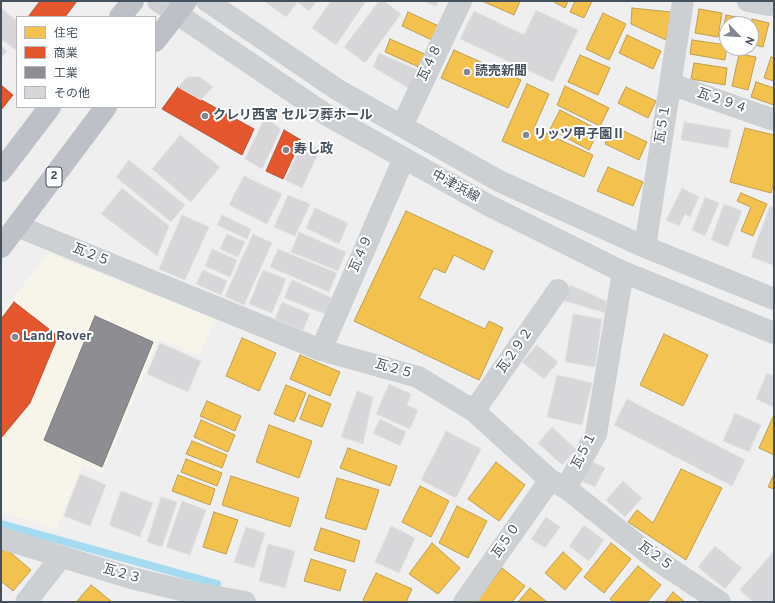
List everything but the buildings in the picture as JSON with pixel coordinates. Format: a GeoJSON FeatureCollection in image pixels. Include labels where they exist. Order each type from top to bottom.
{"type":"FeatureCollection","features":[{"type":"Feature","properties":{"kind":"highway"},"geometry":{"type":"LineString","coordinates":[[121,16],[133,1]]}},
{"type":"Feature","properties":{"kind":"highway"},"geometry":{"type":"LineString","coordinates":[[156,40],[181,7]]}},
{"type":"Feature","properties":{"kind":"highway"},"geometry":{"type":"LineString","coordinates":[[1,171],[49,108]]}},
{"type":"Feature","properties":{"kind":"highway","name":"2"},"geometry":{"type":"LineString","coordinates":[[1,247],[105,108]]}},
{"type":"Feature","properties":{"kind":"street","name":"中津浜線"},"geometry":{"type":"LineString","coordinates":[[158,1],[181,7],[324,114],[488,205],[623,272],[774,333]]}},
{"type":"Feature","properties":{"kind":"street","name":"中津浜線"},"geometry":{"type":"LineString","coordinates":[[207,1],[338,90],[499,181],[645,248],[774,299]]}},
{"type":"Feature","properties":{"kind":"street","name":"瓦４８"},"geometry":{"type":"LineString","coordinates":[[402,126],[461,1]]}},
{"type":"Feature","properties":{"kind":"street","name":"瓦５１"},"geometry":{"type":"LineString","coordinates":[[645,248],[683,1]]}},
{"type":"Feature","properties":{"kind":"street"},"geometry":{"type":"LineString","coordinates":[[748,1],[769,5],[772,1]]}},
{"type":"Feature","properties":{"kind":"street","name":"瓦２９４"},"geometry":{"type":"LineString","coordinates":[[671,84],[774,120]]}},
{"type":"Feature","properties":{"kind":"street","name":"瓦４９"},"geometry":{"type":"LineString","coordinates":[[321,350],[404,158]]}},
{"type":"Feature","properties":{"kind":"street","name":"瓦２５"},"geometry":{"type":"LineString","coordinates":[[17,226],[321,350],[418,377],[474,411],[558,484],[654,558],[720,602]]}},
{"type":"Feature","properties":{"kind":"street","name":"瓦５１"},"geometry":{"type":"LineString","coordinates":[[558,484],[596,434],[623,272]]}},
{"type":"Feature","properties":{"kind":"street","name":"瓦２９２"},"geometry":{"type":"LineString","coordinates":[[474,411],[558,290]]}},
{"type":"Feature","properties":{"kind":"street","name":"瓦５０"},"geometry":{"type":"LineString","coordinates":[[464,602],[558,484]]}},
{"type":"Feature","properties":{"kind":"street","name":"瓦２３"},"geometry":{"type":"LineString","coordinates":[[1,538],[131,578],[190,592],[244,602]]}},
{"type":"Feature","properties":{"kind":"street"},"geometry":{"type":"LineString","coordinates":[[26,602],[61,557]]}},
{"type":"Feature","properties":{"kind":"shaded area"},"geometry":{"type":"Polygon","coordinates":[[[48,253],[215,319],[199,356],[159,339],[102,473],[83,465],[56,529],[1,512],[1,314],[48,253]]]}},
{"type":"Feature","properties":{"kind":"waterway"},"geometry":{"type":"LineString","coordinates":[[1,524],[217,584]]}},
{"type":"Feature","properties":{"kind":"place","name":"読売新聞"},"geometry":{"type":"Point","coordinates":[467,72]}},
{"type":"Feature","properties":{"kind":"place","name":"クレリ西宮 セルフ葬ホール"},"geometry":{"type":"Point","coordinates":[205,116]}},
{"type":"Feature","properties":{"kind":"place","name":"リッツ甲子園Ⅱ"},"geometry":{"type":"Point","coordinates":[526,135]}},
{"type":"Feature","properties":{"kind":"place","name":"寿し政"},"geometry":{"type":"Point","coordinates":[286,150]}},
{"type":"Feature","properties":{"kind":"place","name":"Land Rover"},"geometry":{"type":"Point","coordinates":[15,337]}}]}
